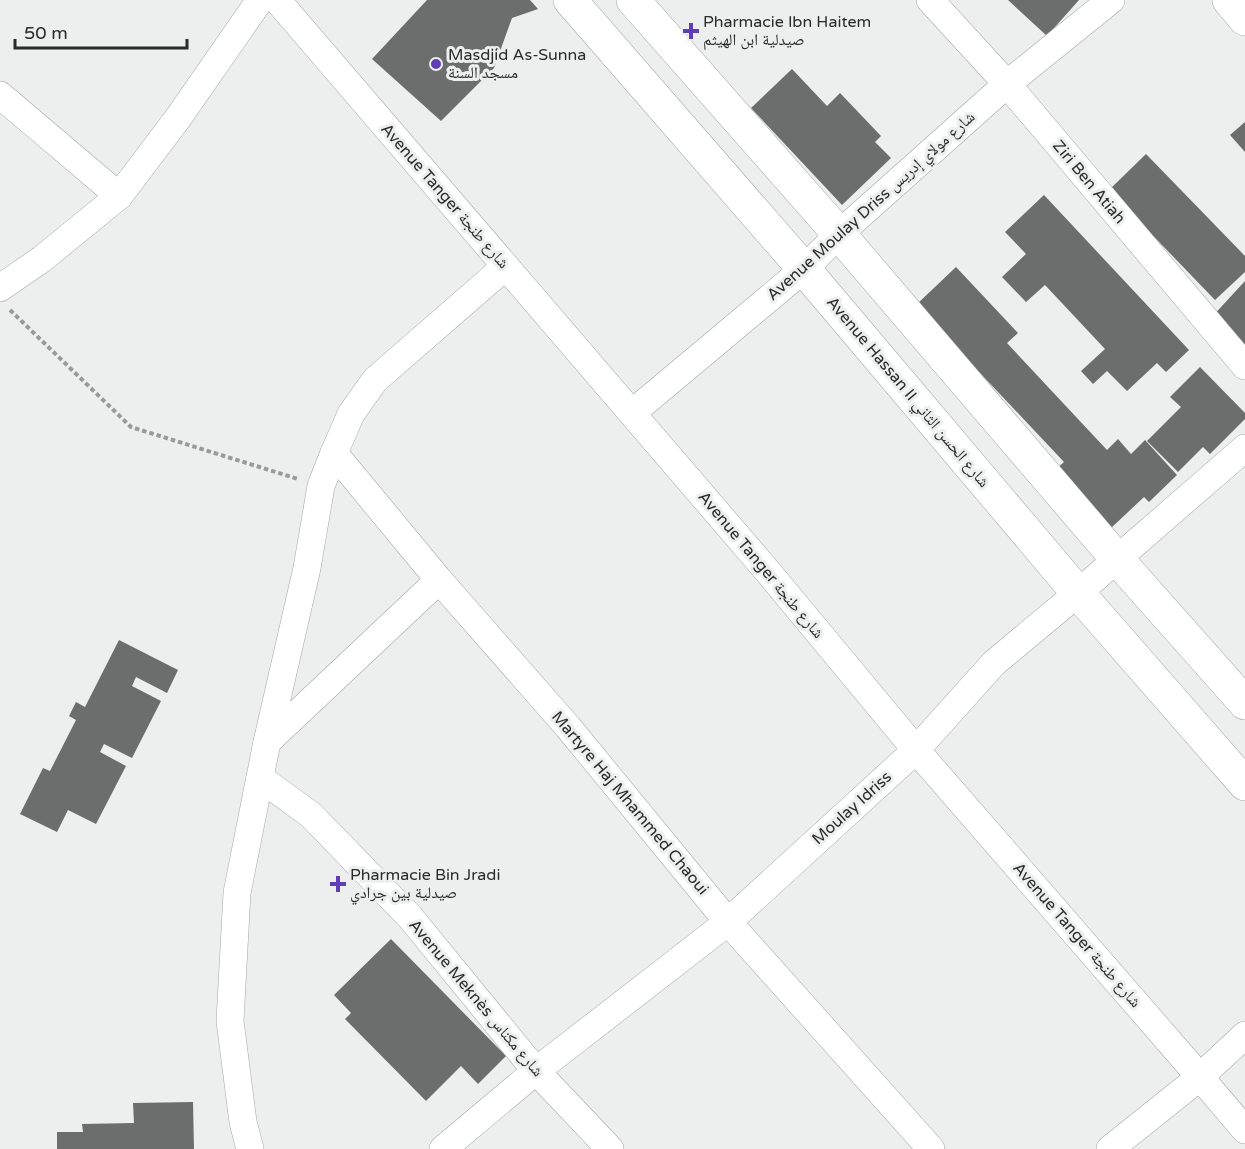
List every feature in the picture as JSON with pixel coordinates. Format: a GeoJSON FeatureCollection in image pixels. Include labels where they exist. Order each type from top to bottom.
{"type":"FeatureCollection","features":[{"type":"Feature","properties":{"kind":"street"},"geometry":{"type":"LineString","coordinates":[[4,298],[42,259],[119,196],[178,118],[260,0]]}},
{"type":"Feature","properties":{"kind":"street","name":"Avenue Tanger شارع طنجة"},"geometry":{"type":"LineString","coordinates":[[277,0],[769,573],[916,750],[1245,1130]]}},
{"type":"Feature","properties":{"kind":"street","name":"Avenue Hassan II شارع الحسن الثاني"},"geometry":{"type":"LineString","coordinates":[[570,0],[804,269],[1078,593],[1245,784]]}},
{"type":"Feature","properties":{"kind":"street"},"geometry":{"type":"LineString","coordinates":[[633,0],[839,234],[1117,559],[1245,703]]}},
{"type":"Feature","properties":{"kind":"street","name":"Ziri Ben Atiah"},"geometry":{"type":"LineString","coordinates":[[930,0],[1007,84],[1245,366]]}},
{"type":"Feature","properties":{"kind":"street","name":"Avenue Moulay Driss شارع مولاي إدريس"},"geometry":{"type":"LineString","coordinates":[[632,413],[804,269],[839,234],[1007,84],[1111,0]]}},
{"type":"Feature","properties":{"kind":"street"},"geometry":{"type":"LineString","coordinates":[[1229,0],[1245,19]]}},
{"type":"Feature","properties":{"kind":"street"},"geometry":{"type":"LineString","coordinates":[[0,95],[119,196]]}},
{"type":"Feature","properties":{"kind":"street"},"geometry":{"type":"LineString","coordinates":[[250,1149],[243,1122],[230,1021],[237,893],[267,742],[307,568],[321,486],[351,414],[375,380],[506,267]]}},
{"type":"Feature","properties":{"kind":"street","name":"Moulay Idriss"},"geometry":{"type":"LineString","coordinates":[[443,1149],[536,1071],[728,922],[916,750],[994,663],[1245,448]]}},
{"type":"Feature","properties":{"kind":"street","name":"Martyre Haj Mhammed Chaoui"},"geometry":{"type":"LineString","coordinates":[[334,453],[439,580],[568,727],[728,922],[931,1149]]}},
{"type":"Feature","properties":{"kind":"street"},"geometry":{"type":"LineString","coordinates":[[267,742],[439,580]]}},
{"type":"Feature","properties":{"kind":"street","name":"Avenue Meknès شارع مكناس"},"geometry":{"type":"LineString","coordinates":[[260,778],[311,815],[410,917],[536,1071],[610,1149]]}},
{"type":"Feature","properties":{"kind":"street"},"geometry":{"type":"LineString","coordinates":[[1110,1149],[1200,1077],[1245,1035]]}},
{"type":"Feature","properties":{"kind":"path"},"geometry":{"type":"LineString","coordinates":[[4,298],[131,427],[321,486]]}},
{"type":"Feature","properties":{"kind":"building","name":"Masdjid As-Sunna مسجد السنة"},"geometry":{"type":"Polygon","coordinates":[[[427,0],[530,0],[538,9],[512,18],[494,68],[441,121],[372,59],[427,0]]]}},
{"type":"Feature","properties":{"kind":"building"},"geometry":{"type":"Polygon","coordinates":[[[1008,0],[1079,0],[1047,36],[1008,0]]]}},
{"type":"Feature","properties":{"kind":"building"},"geometry":{"type":"Polygon","coordinates":[[[792,69],[827,106],[840,93],[881,136],[875,142],[891,158],[842,205],[751,108],[792,69]]]}},
{"type":"Feature","properties":{"kind":"building"},"geometry":{"type":"Polygon","coordinates":[[[1245,122],[1245,152],[1230,135],[1245,122]]]}},
{"type":"Feature","properties":{"kind":"building"},"geometry":{"type":"Polygon","coordinates":[[[1146,154],[1245,256],[1245,272],[1215,300],[1109,190],[1146,154]]]}},
{"type":"Feature","properties":{"kind":"building"},"geometry":{"type":"Polygon","coordinates":[[[1044,195],[1189,350],[1166,372],[1157,363],[1127,391],[1107,371],[1093,384],[1081,371],[1105,349],[1045,285],[1026,302],[1002,277],[1026,254],[1005,232],[1044,195]]]}},
{"type":"Feature","properties":{"kind":"building"},"geometry":{"type":"Polygon","coordinates":[[[956,267],[1018,333],[1007,343],[1107,450],[1118,439],[1131,454],[1145,440],[1177,475],[1149,502],[1144,497],[1110,529],[1047,477],[1064,462],[916,305],[956,267]]]}},
{"type":"Feature","properties":{"kind":"building"},"geometry":{"type":"Polygon","coordinates":[[[1245,281],[1245,351],[1210,319],[1245,281]]]}},
{"type":"Feature","properties":{"kind":"building"},"geometry":{"type":"Polygon","coordinates":[[[1200,367],[1245,413],[1245,419],[1210,454],[1203,447],[1178,472],[1147,441],[1181,407],[1170,397],[1200,367]]]}},
{"type":"Feature","properties":{"kind":"building"},"geometry":{"type":"Polygon","coordinates":[[[119,640],[178,670],[167,693],[136,677],[132,686],[161,701],[132,758],[104,744],[100,752],[126,766],[96,824],[68,810],[57,832],[20,814],[43,768],[50,771],[76,720],[69,716],[76,702],[85,707],[119,640]]]}},
{"type":"Feature","properties":{"kind":"building"},"geometry":{"type":"Polygon","coordinates":[[[391,939],[506,1056],[478,1084],[461,1066],[426,1101],[345,1019],[351,1013],[334,995],[391,939]]]}},
{"type":"Feature","properties":{"kind":"building"},"geometry":{"type":"Polygon","coordinates":[[[193,1102],[194,1149],[57,1149],[57,1132],[83,1132],[82,1124],[134,1123],[133,1103],[193,1102]]]}},
{"type":"Feature","properties":{"kind":"place","name":"Pharmacie Ibn Haitem صيدلية ابن الهيثم"},"geometry":{"type":"Point","coordinates":[691,31]}},
{"type":"Feature","properties":{"kind":"place","name":"Masdjid As-Sunna مسجد السنة"},"geometry":{"type":"Point","coordinates":[436,64]}},
{"type":"Feature","properties":{"kind":"place","name":"Pharmacie Bin Jradi صيدلية بين جرادي"},"geometry":{"type":"Point","coordinates":[338,884]}}]}
